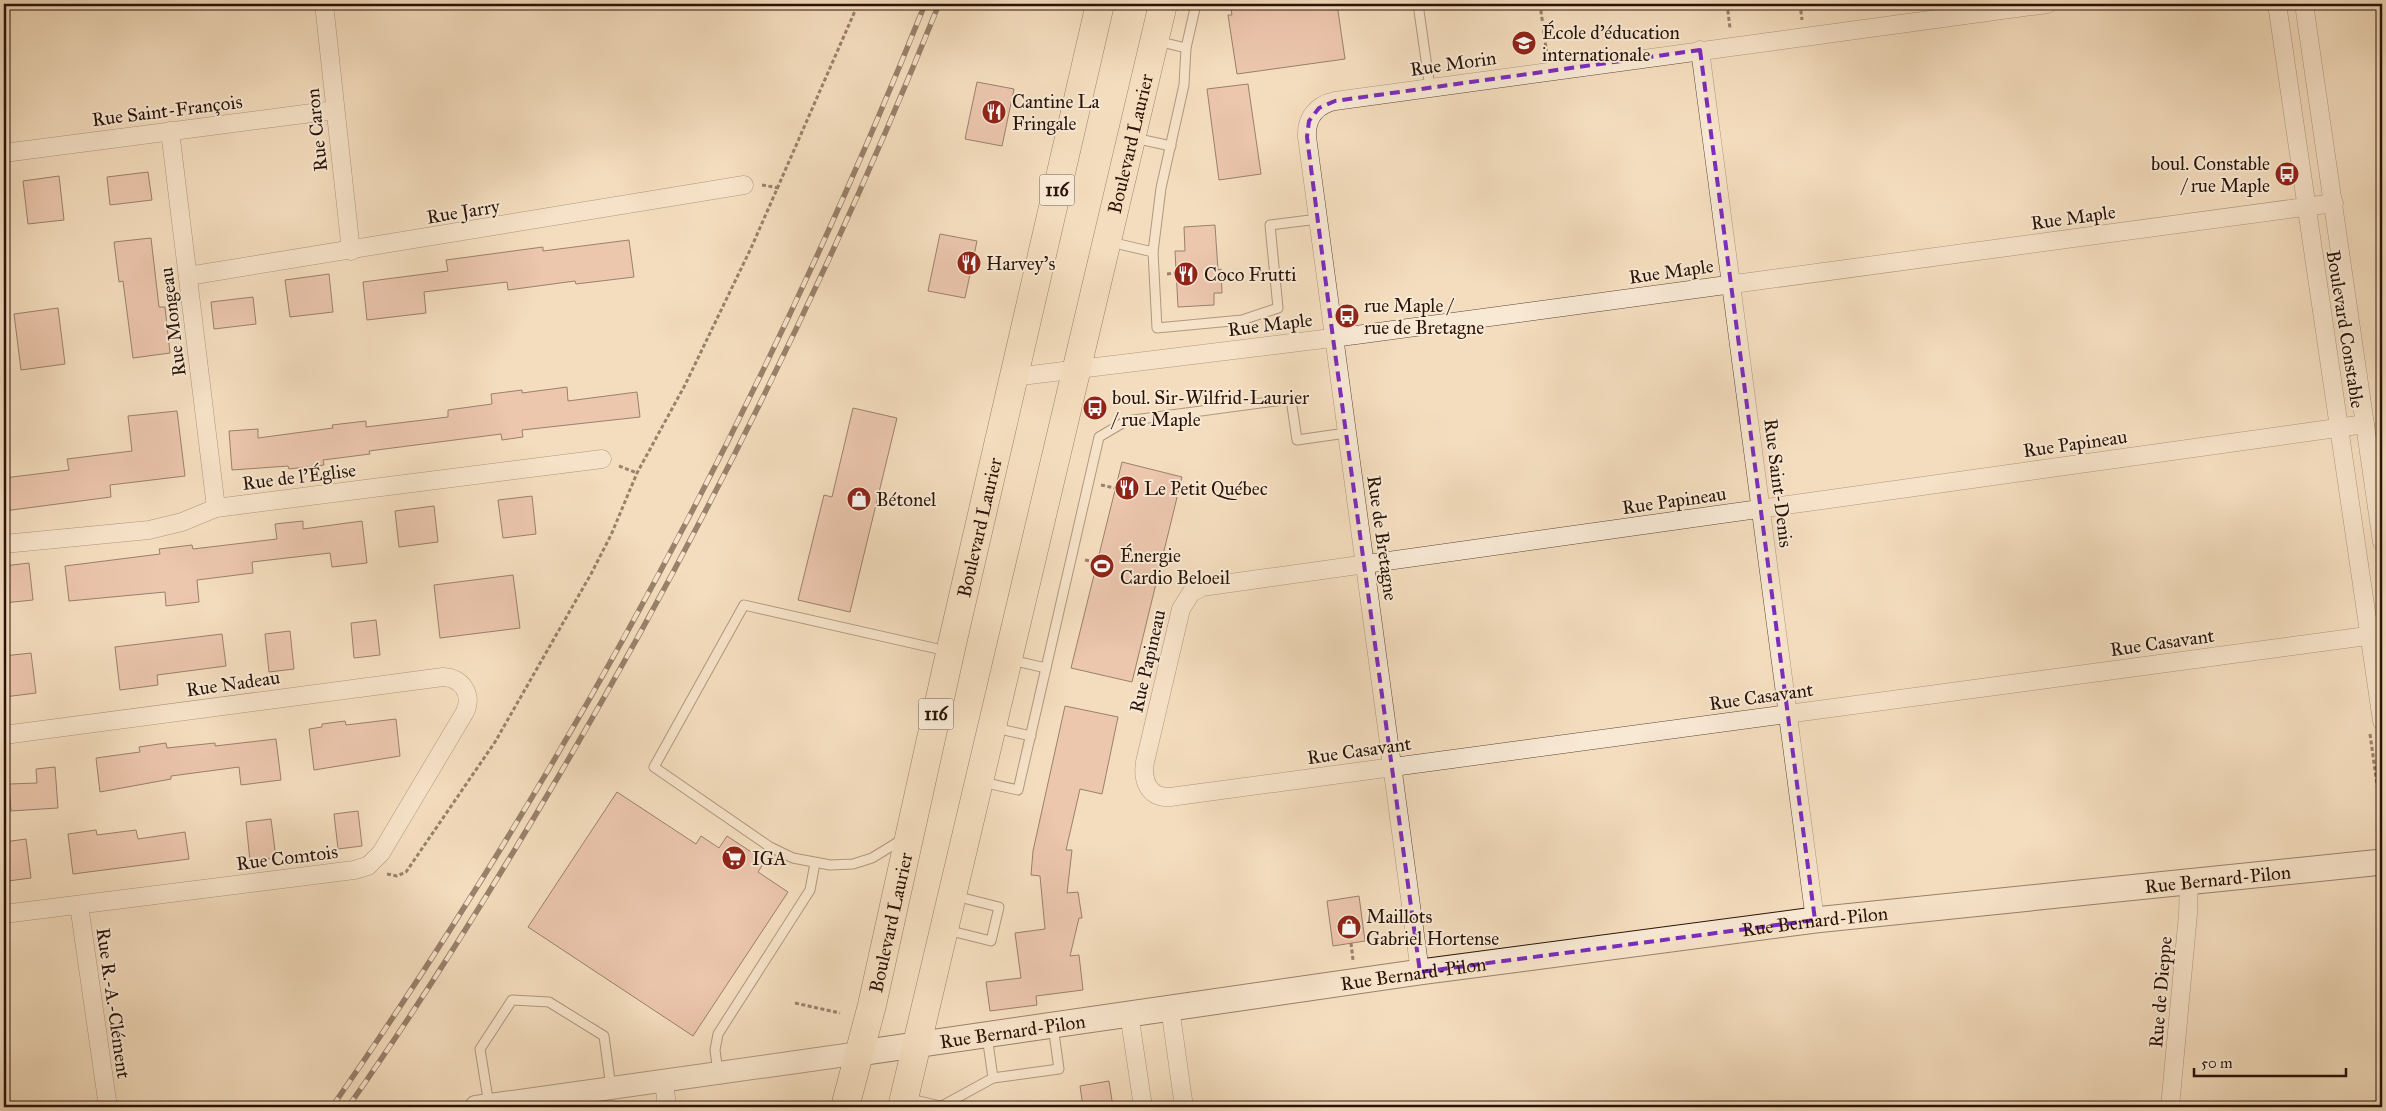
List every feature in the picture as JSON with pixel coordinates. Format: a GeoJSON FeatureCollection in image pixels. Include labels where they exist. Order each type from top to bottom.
{"type":"FeatureCollection","features":[{"type":"Feature","properties":{"kind":"main road","name":"Boulevard Laurier"},"geometry":{"type":"LineString","coordinates":[[860,1052],[950,652],[1100,4]]}},
{"type":"Feature","properties":{"kind":"main road","name":"Boulevard Laurier"},"geometry":{"type":"LineString","coordinates":[[903,1103],[1163,4]]}},
{"type":"Feature","properties":{"kind":"main road","name":"Rue Bernard-Pilon"},"geometry":{"type":"LineString","coordinates":[[860,1052],[1420,972],[1815,920],[2382,862]]}},
{"type":"Feature","properties":{"kind":"main road","name":"116"},"geometry":{"type":"LineString","coordinates":[[845,1107],[860,1052]]}},
{"type":"Feature","properties":{"kind":"street","name":"Rue Caron"},"geometry":{"type":"LineString","coordinates":[[324,4],[350,251]]}},
{"type":"Feature","properties":{"kind":"street","name":"Rue Morin"},"geometry":{"type":"LineString","coordinates":[[1314,112],[1323,105],[1335,101],[2047,4]]}},
{"type":"Feature","properties":{"kind":"street","name":"Boulevard Constable"},"geometry":{"type":"LineString","coordinates":[[2277,4],[2340,428],[2376,634],[2375,723]]}},
{"type":"Feature","properties":{"kind":"street","name":"Boulevard Constable"},"geometry":{"type":"LineString","coordinates":[[2304,4],[2382,542]]}},
{"type":"Feature","properties":{"kind":"street","name":"Rue Saint-Denis"},"geometry":{"type":"LineString","coordinates":[[1700,50],[1815,920]]}},
{"type":"Feature","properties":{"kind":"street","name":"Rue Saint-François"},"geometry":{"type":"LineString","coordinates":[[4,153],[335,110]]}},
{"type":"Feature","properties":{"kind":"street","name":"Rue de Bretagne"},"geometry":{"type":"LineString","coordinates":[[1314,112],[1309,121],[1307,132],[1333,338],[1420,972]]}},
{"type":"Feature","properties":{"kind":"street","name":"Rue Mongeau"},"geometry":{"type":"LineString","coordinates":[[170,130],[216,508]]}},
{"type":"Feature","properties":{"kind":"street","name":"Rue Jarry"},"geometry":{"type":"LineString","coordinates":[[188,276],[744,185]]}},
{"type":"Feature","properties":{"kind":"street","name":"Rue Maple"},"geometry":{"type":"LineString","coordinates":[[1014,377],[1077,371],[1333,338],[2334,203]]}},
{"type":"Feature","properties":{"kind":"street","name":"Rue Papineau"},"geometry":{"type":"LineString","coordinates":[[1148,788],[1143,773],[1145,762],[1181,609],[1191,593],[1211,585],[2365,424]]}},
{"type":"Feature","properties":{"kind":"street","name":"Rue de l'Église"},"geometry":{"type":"LineString","coordinates":[[4,544],[155,529],[187,520],[216,508],[602,459]]}},
{"type":"Feature","properties":{"kind":"street","name":"Rue Casavant"},"geometry":{"type":"LineString","coordinates":[[1148,788],[1160,796],[1170,797],[2376,634]]}},
{"type":"Feature","properties":{"kind":"street","name":"Rue Nadeau"},"geometry":{"type":"LineString","coordinates":[[4,735],[428,678],[453,678],[464,688],[468,697],[465,712],[386,846],[368,866]]}},
{"type":"Feature","properties":{"kind":"street","name":"Rue Comtois"},"geometry":{"type":"LineString","coordinates":[[4,914],[354,870],[368,866]]}},
{"type":"Feature","properties":{"kind":"street","name":"Rue de Dieppe"},"geometry":{"type":"LineString","coordinates":[[2170,1107],[2188,914],[2189,881]]}},
{"type":"Feature","properties":{"kind":"street","name":"Rue R.-A.-Clément"},"geometry":{"type":"LineString","coordinates":[[78,904],[108,1107]]}},
{"type":"Feature","properties":{"kind":"street"},"geometry":{"type":"LineString","coordinates":[[1170,1008],[1184,1107]]}},
{"type":"Feature","properties":{"kind":"street"},"geometry":{"type":"LineString","coordinates":[[1129,1013],[1143,1107]]}},
{"type":"Feature","properties":{"kind":"street","name":"Rue Bernard-Pilon"},"geometry":{"type":"LineString","coordinates":[[483,1106],[860,1052]]}},
{"type":"Feature","properties":{"kind":"street"},"geometry":{"type":"LineString","coordinates":[[664,1081],[667,1107]]}},
{"type":"Feature","properties":{"kind":"lane"},"geometry":{"type":"LineString","coordinates":[[1196,4],[1186,48],[1184,85],[1161,188],[1153,252],[1157,328],[1242,320],[1278,308],[1270,225],[1318,219]]}},
{"type":"Feature","properties":{"kind":"lane"},"geometry":{"type":"LineString","coordinates":[[1418,4],[1430,88]]}},
{"type":"Feature","properties":{"kind":"lane"},"geometry":{"type":"LineString","coordinates":[[1154,40],[1186,48]]}},
{"type":"Feature","properties":{"kind":"lane"},"geometry":{"type":"LineString","coordinates":[[1131,138],[1171,146]]}},
{"type":"Feature","properties":{"kind":"lane"},"geometry":{"type":"LineString","coordinates":[[1107,241],[1153,252]]}},
{"type":"Feature","properties":{"kind":"lane"},"geometry":{"type":"LineString","coordinates":[[980,782],[1018,790],[1099,437],[1126,422],[1291,399],[1297,440],[1346,433]]}},
{"type":"Feature","properties":{"kind":"lane"},"geometry":{"type":"LineString","coordinates":[[910,835],[863,862],[841,865],[814,863],[794,858],[770,847],[654,767],[744,605],[950,652]]}},
{"type":"Feature","properties":{"kind":"lane"},"geometry":{"type":"LineString","coordinates":[[1008,660],[1046,668]]}},
{"type":"Feature","properties":{"kind":"lane"},"geometry":{"type":"LineString","coordinates":[[992,728],[1030,736]]}},
{"type":"Feature","properties":{"kind":"lane"},"geometry":{"type":"LineString","coordinates":[[718,1073],[715,1050],[718,1034],[810,890],[814,863]]}},
{"type":"Feature","properties":{"kind":"lane"},"geometry":{"type":"LineString","coordinates":[[945,929],[991,941],[999,907],[953,896]]}},
{"type":"Feature","properties":{"kind":"lane"},"geometry":{"type":"LineString","coordinates":[[483,1106],[480,1049],[512,1000],[549,1002],[604,1036],[612,1088]]}},
{"type":"Feature","properties":{"kind":"lane"},"geometry":{"type":"LineString","coordinates":[[903,1103],[940,1106],[993,1078],[1059,1068],[1053,1024]]}},
{"type":"Feature","properties":{"kind":"lane"},"geometry":{"type":"LineString","coordinates":[[987,1033],[993,1078]]}},
{"type":"Feature","properties":{"kind":"path"},"geometry":{"type":"LineString","coordinates":[[368,866],[397,876],[410,868],[494,742],[548,651],[603,551],[637,473],[684,385],[752,246],[858,4]]}},
{"type":"Feature","properties":{"kind":"path"},"geometry":{"type":"LineString","coordinates":[[1540,4],[1549,71]]}},
{"type":"Feature","properties":{"kind":"path"},"geometry":{"type":"LineString","coordinates":[[1727,4],[1730,28]]}},
{"type":"Feature","properties":{"kind":"path"},"geometry":{"type":"LineString","coordinates":[[1800,4],[1802,18]]}},
{"type":"Feature","properties":{"kind":"path"},"geometry":{"type":"LineString","coordinates":[[2375,723],[2382,821]]}},
{"type":"Feature","properties":{"kind":"path"},"geometry":{"type":"LineString","coordinates":[[2379,836],[2382,831]]}},
{"type":"Feature","properties":{"kind":"path"},"geometry":{"type":"LineString","coordinates":[[1351,943],[1353,961]]}},
{"type":"Feature","properties":{"kind":"path"},"geometry":{"type":"LineString","coordinates":[[795,1003],[840,1013]]}},
{"type":"Feature","properties":{"kind":"highlighted area"},"geometry":{"type":"Polygon","coordinates":[[[1700,50],[1815,920],[1420,972],[1307,137],[1309,121],[1319,108],[1335,101],[1700,50]]]}},
{"type":"Feature","properties":{"kind":"building"},"geometry":{"type":"Polygon","coordinates":[[[1230,4],[1337,4],[1345,59],[1237,74],[1228,15],[1232,15],[1230,4]]]}},
{"type":"Feature","properties":{"kind":"building"},"geometry":{"type":"Polygon","coordinates":[[[977,82],[1014,89],[1002,146],[965,139],[977,82]]]}},
{"type":"Feature","properties":{"kind":"building"},"geometry":{"type":"Polygon","coordinates":[[[1248,84],[1261,174],[1219,180],[1207,89],[1248,84]]]}},
{"type":"Feature","properties":{"kind":"building"},"geometry":{"type":"Polygon","coordinates":[[[148,172],[152,200],[110,205],[107,177],[148,172]]]}},
{"type":"Feature","properties":{"kind":"building"},"geometry":{"type":"Polygon","coordinates":[[[59,176],[64,220],[28,224],[23,181],[59,176]]]}},
{"type":"Feature","properties":{"kind":"building"},"geometry":{"type":"Polygon","coordinates":[[[1215,225],[1218,270],[1221,269],[1222,293],[1214,293],[1214,305],[1178,307],[1175,251],[1185,251],[1184,227],[1215,225]]]}},
{"type":"Feature","properties":{"kind":"building"},"geometry":{"type":"Polygon","coordinates":[[[940,234],[977,241],[965,298],[928,291],[940,234]]]}},
{"type":"Feature","properties":{"kind":"building"},"geometry":{"type":"Polygon","coordinates":[[[151,238],[159,307],[165,307],[170,353],[133,358],[123,281],[119,282],[114,242],[151,238]]]}},
{"type":"Feature","properties":{"kind":"building"},"geometry":{"type":"Polygon","coordinates":[[[629,240],[634,277],[576,284],[575,281],[508,290],[507,282],[424,292],[426,313],[367,320],[363,282],[448,271],[446,260],[543,247],[543,251],[629,240]]]}},
{"type":"Feature","properties":{"kind":"building"},"geometry":{"type":"Polygon","coordinates":[[[329,274],[333,312],[290,317],[285,280],[329,274]]]}},
{"type":"Feature","properties":{"kind":"building"},"geometry":{"type":"Polygon","coordinates":[[[253,297],[256,324],[214,329],[211,302],[253,297]]]}},
{"type":"Feature","properties":{"kind":"building"},"geometry":{"type":"Polygon","coordinates":[[[58,308],[65,364],[21,370],[14,314],[58,308]]]}},
{"type":"Feature","properties":{"kind":"building"},"geometry":{"type":"Polygon","coordinates":[[[567,387],[568,401],[637,392],[640,417],[522,430],[523,437],[502,440],[501,434],[369,451],[370,454],[323,460],[324,465],[289,469],[288,466],[232,470],[229,431],[258,429],[258,438],[333,428],[332,425],[366,421],[366,427],[448,417],[448,410],[492,404],[491,394],[522,390],[522,393],[567,387]]]}},
{"type":"Feature","properties":{"kind":"building"},"geometry":{"type":"Polygon","coordinates":[[[853,408],[897,418],[850,612],[798,600],[824,495],[832,497],[853,408]]]}},
{"type":"Feature","properties":{"kind":"building"},"geometry":{"type":"Polygon","coordinates":[[[177,411],[185,476],[110,485],[111,497],[4,511],[4,478],[69,470],[67,459],[132,451],[128,416],[177,411]]]}},
{"type":"Feature","properties":{"kind":"building"},"geometry":{"type":"Polygon","coordinates":[[[1122,462],[1182,477],[1132,682],[1071,668],[1122,462]]]}},
{"type":"Feature","properties":{"kind":"building"},"geometry":{"type":"Polygon","coordinates":[[[532,496],[536,534],[503,538],[498,500],[532,496]]]}},
{"type":"Feature","properties":{"kind":"building"},"geometry":{"type":"Polygon","coordinates":[[[434,506],[438,542],[399,547],[395,511],[434,506]]]}},
{"type":"Feature","properties":{"kind":"building"},"geometry":{"type":"Polygon","coordinates":[[[303,521],[303,529],[362,521],[367,563],[332,567],[330,553],[252,562],[253,573],[197,580],[199,602],[166,606],[165,592],[69,601],[65,566],[160,554],[159,549],[192,545],[193,549],[277,539],[275,524],[303,521]]]}},
{"type":"Feature","properties":{"kind":"building"},"geometry":{"type":"Polygon","coordinates":[[[29,563],[33,600],[4,603],[4,566],[29,563]]]}},
{"type":"Feature","properties":{"kind":"building"},"geometry":{"type":"Polygon","coordinates":[[[513,575],[520,628],[440,638],[434,585],[513,575]]]}},
{"type":"Feature","properties":{"kind":"building"},"geometry":{"type":"Polygon","coordinates":[[[376,620],[380,655],[354,658],[351,623],[376,620]]]}},
{"type":"Feature","properties":{"kind":"building"},"geometry":{"type":"Polygon","coordinates":[[[290,631],[294,669],[269,672],[265,634],[290,631]]]}},
{"type":"Feature","properties":{"kind":"building"},"geometry":{"type":"Polygon","coordinates":[[[222,634],[226,666],[157,675],[158,685],[120,690],[115,647],[222,634]]]}},
{"type":"Feature","properties":{"kind":"building"},"geometry":{"type":"Polygon","coordinates":[[[31,653],[36,693],[4,697],[4,656],[31,653]]]}},
{"type":"Feature","properties":{"kind":"building"},"geometry":{"type":"Polygon","coordinates":[[[1065,706],[1118,717],[1102,794],[1080,789],[1066,850],[1072,850],[1067,893],[1078,892],[1082,918],[1079,918],[1070,956],[1079,955],[1083,990],[1036,996],[1037,1005],[990,1011],[986,982],[1021,978],[1015,933],[1045,929],[1040,876],[1031,875],[1033,851],[1065,706]]]}},
{"type":"Feature","properties":{"kind":"building"},"geometry":{"type":"Polygon","coordinates":[[[396,719],[400,756],[314,770],[309,729],[322,727],[322,724],[345,721],[346,725],[396,719]]]}},
{"type":"Feature","properties":{"kind":"building"},"geometry":{"type":"Polygon","coordinates":[[[276,739],[281,780],[241,785],[239,767],[171,776],[171,779],[100,792],[96,758],[140,752],[139,747],[166,743],[167,748],[215,743],[215,746],[276,739]]]}},
{"type":"Feature","properties":{"kind":"building"},"geometry":{"type":"Polygon","coordinates":[[[55,767],[58,808],[11,811],[9,784],[37,783],[36,769],[55,767]]]}},
{"type":"Feature","properties":{"kind":"building"},"geometry":{"type":"Polygon","coordinates":[[[617,792],[696,844],[701,836],[719,848],[727,836],[765,861],[758,872],[788,892],[693,1036],[528,927],[617,792]]]}},
{"type":"Feature","properties":{"kind":"building"},"geometry":{"type":"Polygon","coordinates":[[[358,811],[362,846],[338,849],[334,814],[358,811]]]}},
{"type":"Feature","properties":{"kind":"building"},"geometry":{"type":"Polygon","coordinates":[[[271,819],[276,858],[250,861],[246,822],[271,819]]]}},
{"type":"Feature","properties":{"kind":"building"},"geometry":{"type":"Polygon","coordinates":[[[96,830],[97,835],[136,830],[138,839],[185,832],[189,859],[73,874],[68,834],[96,830]]]}},
{"type":"Feature","properties":{"kind":"building"},"geometry":{"type":"Polygon","coordinates":[[[26,839],[31,878],[8,881],[4,842],[26,839]]]}},
{"type":"Feature","properties":{"kind":"building"},"geometry":{"type":"Polygon","coordinates":[[[1359,896],[1365,941],[1333,946],[1327,901],[1359,896]]]}},
{"type":"Feature","properties":{"kind":"building"},"geometry":{"type":"Polygon","coordinates":[[[1109,1081],[1113,1107],[1083,1107],[1080,1086],[1109,1081]]]}},
{"type":"Feature","properties":{"kind":"railway"},"geometry":{"type":"LineString","coordinates":[[332,1107],[419,977],[503,844],[583,709],[660,572],[732,433],[800,291],[865,148],[925,4]]}},
{"type":"Feature","properties":{"kind":"railway"},"geometry":{"type":"LineString","coordinates":[[348,1107],[431,984],[510,857],[561,772],[666,585],[764,395],[811,298],[898,103],[939,4]]}},
{"type":"Feature","properties":{"kind":"place","name":"École d’éducation internationale"},"geometry":{"type":"Point","coordinates":[1524,43]}},
{"type":"Feature","properties":{"kind":"place","name":"Cantine La Fringale"},"geometry":{"type":"Point","coordinates":[994,112]}},
{"type":"Feature","properties":{"kind":"place","name":"boul. Constable / rue Maple"},"geometry":{"type":"Point","coordinates":[2287,174]}},
{"type":"Feature","properties":{"kind":"place","name":"Harvey's"},"geometry":{"type":"Point","coordinates":[969,263]}},
{"type":"Feature","properties":{"kind":"place","name":"Coco Frutti"},"geometry":{"type":"Point","coordinates":[1186,274]}},
{"type":"Feature","properties":{"kind":"place","name":"rue Maple / rue de Bretagne"},"geometry":{"type":"Point","coordinates":[1347,316]}},
{"type":"Feature","properties":{"kind":"place","name":"boul. Sir-Wilfrid-Laurier / rue Maple"},"geometry":{"type":"Point","coordinates":[1095,408]}},
{"type":"Feature","properties":{"kind":"place","name":"Le Petit Québec"},"geometry":{"type":"Point","coordinates":[1127,488]}},
{"type":"Feature","properties":{"kind":"place","name":"Bétonel"},"geometry":{"type":"Point","coordinates":[859,499]}},
{"type":"Feature","properties":{"kind":"place","name":"Énergie Cardio Beloeil"},"geometry":{"type":"Point","coordinates":[1102,566]}},
{"type":"Feature","properties":{"kind":"place","name":"IGA"},"geometry":{"type":"Point","coordinates":[734,858]}},
{"type":"Feature","properties":{"kind":"place","name":"Maillots Gabriel Hortense"},"geometry":{"type":"Point","coordinates":[1349,927]}}]}
